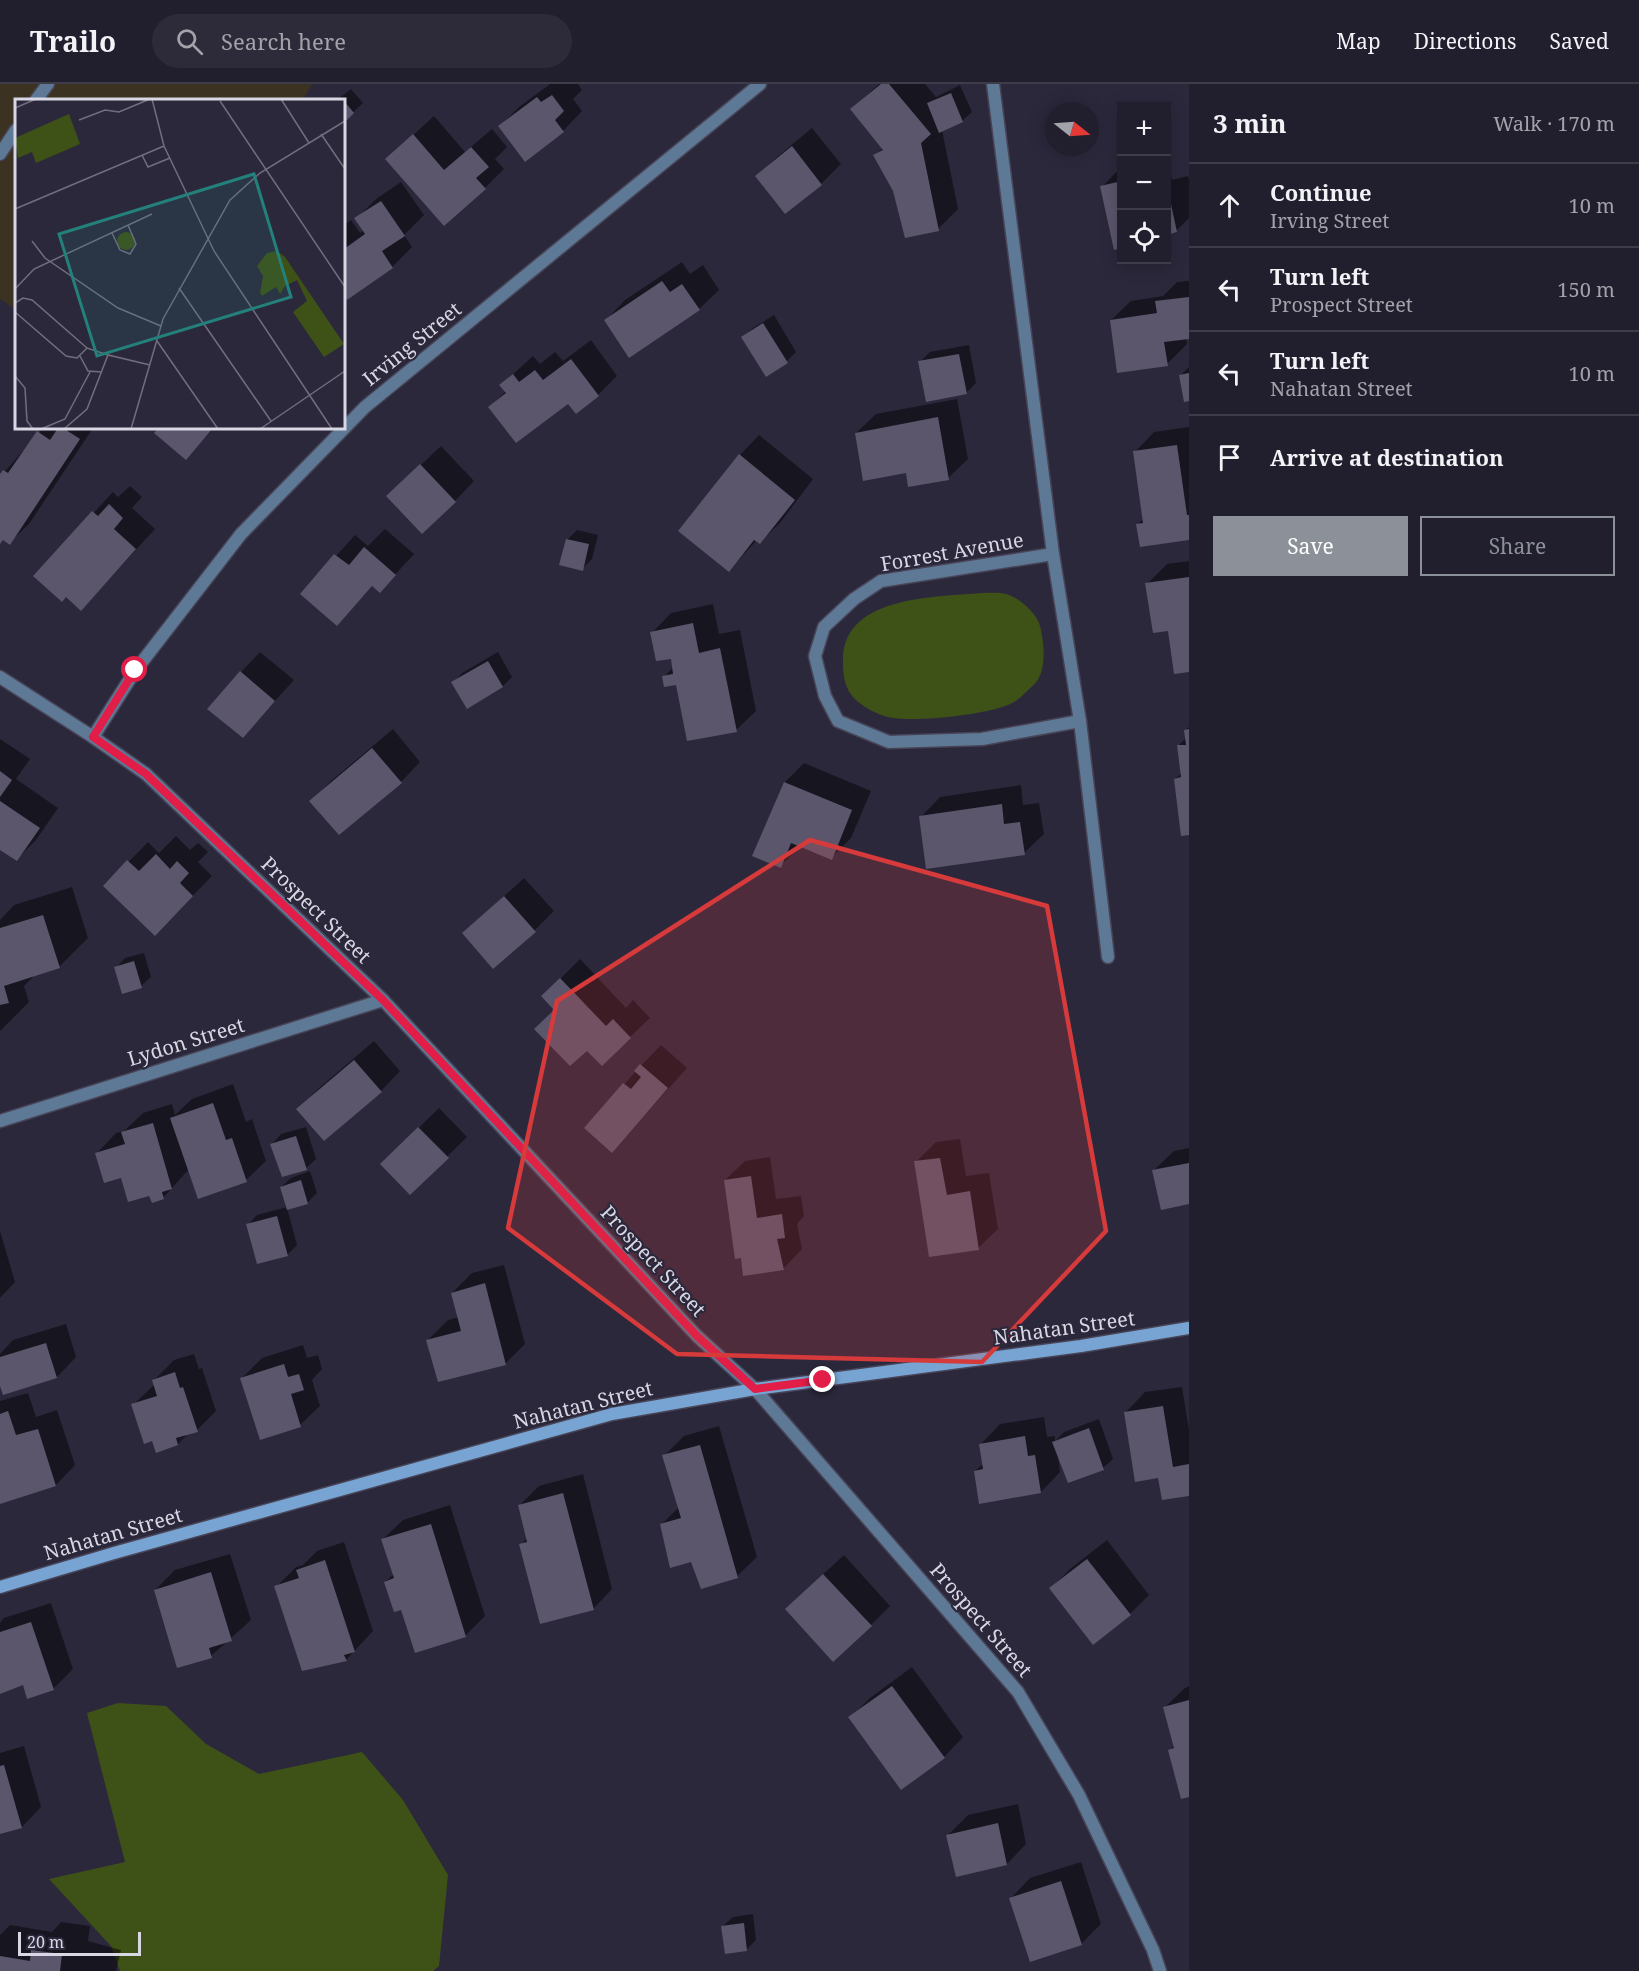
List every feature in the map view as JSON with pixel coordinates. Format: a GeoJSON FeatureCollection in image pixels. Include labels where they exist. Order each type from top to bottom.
{"type":"FeatureCollection","features":[{"type":"Feature","properties":{"kind":"main road","name":"Nahatan Street"},"geometry":{"type":"LineString","coordinates":[[0,1587],[612,1414],[755,1389],[1081,1346],[1189,1328]]}},
{"type":"Feature","properties":{"kind":"street"},"geometry":{"type":"LineString","coordinates":[[37,99],[48,84]]}},
{"type":"Feature","properties":{"kind":"street","name":"Irving Street"},"geometry":{"type":"LineString","coordinates":[[345,427],[365,407],[760,84]]}},
{"type":"Feature","properties":{"kind":"street","name":"Forrest Avenue"},"geometry":{"type":"LineString","coordinates":[[993,84],[1053,554],[1080,721],[1108,957]]}},
{"type":"Feature","properties":{"kind":"street"},"geometry":{"type":"LineString","coordinates":[[0,154],[15,132]]}},
{"type":"Feature","properties":{"kind":"street","name":"Irving Street"},"geometry":{"type":"LineString","coordinates":[[93,737],[135,670],[241,534],[344,429]]}},
{"type":"Feature","properties":{"kind":"street","name":"Forrest Avenue"},"geometry":{"type":"LineString","coordinates":[[1053,554],[881,581],[854,599],[824,627],[815,656],[825,696],[838,722],[889,742],[982,739],[1080,721]]}},
{"type":"Feature","properties":{"kind":"street","name":"Prospect Street"},"geometry":{"type":"LineString","coordinates":[[0,677],[146,774],[383,1000],[697,1336],[755,1389],[1018,1692],[1079,1795],[1153,1950],[1160,1971]]}},
{"type":"Feature","properties":{"kind":"street","name":"Lydon Street"},"geometry":{"type":"LineString","coordinates":[[0,1121],[383,1000]]}},
{"type":"Feature","properties":{"kind":"highlighted area"},"geometry":{"type":"Polygon","coordinates":[[[810,840],[1047,906],[1106,1231],[982,1362],[677,1354],[508,1228],[557,1001],[810,840]]]}},
{"type":"Feature","properties":{"kind":"shaded area"},"geometry":{"type":"Polygon","coordinates":[[[0,84],[312,84],[304,99],[15,99],[15,309],[0,299],[0,84]]]}},
{"type":"Feature","properties":{"kind":"green space"},"geometry":{"type":"Polygon","coordinates":[[[982,593],[1003,593],[1013,597],[1031,610],[1039,623],[1043,644],[1042,668],[1037,681],[1020,698],[1008,705],[980,712],[946,717],[899,719],[874,712],[853,697],[845,683],[843,658],[848,637],[859,622],[876,611],[897,603],[982,593]]]}},
{"type":"Feature","properties":{"kind":"green space"},"geometry":{"type":"Polygon","coordinates":[[[118,1703],[166,1706],[206,1744],[259,1774],[362,1752],[403,1800],[448,1875],[439,1966],[433,1971],[120,1971],[111,1946],[49,1879],[125,1862],[87,1713],[118,1703]]]}},
{"type":"Feature","properties":{"kind":"building"},"geometry":{"type":"Polygon","coordinates":[[[881,84],[889,84],[931,134],[921,143],[939,231],[905,238],[893,191],[873,155],[883,150],[850,109],[881,84]]]}},
{"type":"Feature","properties":{"kind":"building"},"geometry":{"type":"Polygon","coordinates":[[[951,93],[963,122],[939,133],[927,103],[951,93]]]}},
{"type":"Feature","properties":{"kind":"building"},"geometry":{"type":"Polygon","coordinates":[[[552,95],[564,111],[555,120],[564,132],[525,162],[498,126],[537,97],[541,102],[552,95]]]}},
{"type":"Feature","properties":{"kind":"building"},"geometry":{"type":"Polygon","coordinates":[[[345,102],[354,113],[345,122],[345,102]]]}},
{"type":"Feature","properties":{"kind":"building"},"geometry":{"type":"Polygon","coordinates":[[[413,134],[444,170],[471,147],[489,167],[476,178],[486,189],[444,226],[385,159],[413,134]]]}},
{"type":"Feature","properties":{"kind":"building"},"geometry":{"type":"Polygon","coordinates":[[[792,146],[822,185],[785,214],[755,176],[792,146]]]}},
{"type":"Feature","properties":{"kind":"building"},"geometry":{"type":"Polygon","coordinates":[[[1117,182],[1117,249],[1114,250],[1100,186],[1117,182]]]}},
{"type":"Feature","properties":{"kind":"building"},"geometry":{"type":"Polygon","coordinates":[[[381,201],[405,236],[382,251],[393,268],[347,300],[345,297],[345,248],[365,234],[354,218],[381,201]]]}},
{"type":"Feature","properties":{"kind":"building"},"geometry":{"type":"Polygon","coordinates":[[[1171,204],[1177,232],[1171,234],[1171,204]]]}},
{"type":"Feature","properties":{"kind":"building"},"geometry":{"type":"Polygon","coordinates":[[[662,281],[670,292],[682,284],[700,310],[629,358],[604,320],[662,281]]]}},
{"type":"Feature","properties":{"kind":"building"},"geometry":{"type":"Polygon","coordinates":[[[1189,297],[1189,339],[1164,342],[1168,366],[1117,373],[1110,320],[1157,313],[1155,301],[1189,297]]]}},
{"type":"Feature","properties":{"kind":"building"},"geometry":{"type":"Polygon","coordinates":[[[763,323],[788,363],[766,377],[741,337],[763,323]]]}},
{"type":"Feature","properties":{"kind":"building"},"geometry":{"type":"Polygon","coordinates":[[[959,354],[967,394],[926,402],[918,361],[959,354]]]}},
{"type":"Feature","properties":{"kind":"building"},"geometry":{"type":"Polygon","coordinates":[[[571,359],[599,396],[576,414],[568,404],[516,443],[488,407],[506,393],[499,385],[513,374],[519,382],[535,370],[543,380],[571,359]]]}},
{"type":"Feature","properties":{"kind":"building"},"geometry":{"type":"Polygon","coordinates":[[[1189,373],[1189,401],[1184,402],[1179,375],[1189,373]]]}},
{"type":"Feature","properties":{"kind":"building"},"geometry":{"type":"Polygon","coordinates":[[[938,417],[949,480],[908,487],[906,473],[863,481],[855,433],[938,417]]]}},
{"type":"Feature","properties":{"kind":"building"},"geometry":{"type":"Polygon","coordinates":[[[57,429],[65,429],[80,439],[10,545],[3,540],[0,544],[0,474],[3,470],[8,473],[37,431],[50,440],[57,429]]]}},
{"type":"Feature","properties":{"kind":"building"},"geometry":{"type":"Polygon","coordinates":[[[157,429],[212,429],[186,460],[154,433],[157,429]]]}},
{"type":"Feature","properties":{"kind":"building"},"geometry":{"type":"Polygon","coordinates":[[[1177,445],[1187,515],[1189,515],[1189,540],[1140,547],[1136,524],[1143,523],[1133,451],[1177,445]]]}},
{"type":"Feature","properties":{"kind":"building"},"geometry":{"type":"Polygon","coordinates":[[[739,454],[795,500],[760,544],[754,540],[729,572],[678,531],[739,454]]]}},
{"type":"Feature","properties":{"kind":"building"},"geometry":{"type":"Polygon","coordinates":[[[420,464],[456,502],[422,534],[386,496],[420,464]]]}},
{"type":"Feature","properties":{"kind":"building"},"geometry":{"type":"Polygon","coordinates":[[[109,504],[123,518],[114,529],[136,549],[81,611],[66,597],[62,602],[33,576],[92,511],[98,516],[109,504]]]}},
{"type":"Feature","properties":{"kind":"building"},"geometry":{"type":"Polygon","coordinates":[[[566,539],[589,544],[583,571],[559,565],[566,539]]]}},
{"type":"Feature","properties":{"kind":"building"},"geometry":{"type":"Polygon","coordinates":[[[364,547],[396,575],[380,593],[372,586],[337,626],[300,594],[334,554],[349,565],[364,547]]]}},
{"type":"Feature","properties":{"kind":"building"},"geometry":{"type":"Polygon","coordinates":[[[1189,577],[1189,672],[1174,674],[1168,631],[1153,633],[1145,583],[1189,577]]]}},
{"type":"Feature","properties":{"kind":"building"},"geometry":{"type":"Polygon","coordinates":[[[693,623],[699,653],[720,648],[737,732],[687,741],[676,685],[664,687],[662,676],[673,674],[671,659],[656,661],[650,632],[693,623]]]}},
{"type":"Feature","properties":{"kind":"building"},"geometry":{"type":"Polygon","coordinates":[[[488,661],[503,687],[467,709],[451,682],[488,661]]]}},
{"type":"Feature","properties":{"kind":"building"},"geometry":{"type":"Polygon","coordinates":[[[240,671],[275,701],[243,738],[207,709],[240,671]]]}},
{"type":"Feature","properties":{"kind":"building"},"geometry":{"type":"Polygon","coordinates":[[[1189,729],[1189,835],[1181,836],[1174,779],[1181,777],[1177,745],[1186,745],[1184,730],[1189,729]]]}},
{"type":"Feature","properties":{"kind":"building"},"geometry":{"type":"Polygon","coordinates":[[[372,748],[402,783],[339,835],[309,801],[372,748]]]}},
{"type":"Feature","properties":{"kind":"building"},"geometry":{"type":"Polygon","coordinates":[[[0,771],[12,780],[0,797],[0,771]]]}},
{"type":"Feature","properties":{"kind":"building"},"geometry":{"type":"Polygon","coordinates":[[[784,782],[852,810],[832,860],[791,843],[781,868],[752,856],[784,782]]]}},
{"type":"Feature","properties":{"kind":"building"},"geometry":{"type":"Polygon","coordinates":[[[0,801],[40,828],[17,861],[0,850],[0,801]]]}},
{"type":"Feature","properties":{"kind":"building"},"geometry":{"type":"Polygon","coordinates":[[[1002,804],[1004,824],[1020,822],[1025,855],[926,869],[919,816],[1002,804]]]}},
{"type":"Feature","properties":{"kind":"building"},"geometry":{"type":"Polygon","coordinates":[[[156,854],[170,869],[177,861],[189,873],[180,883],[193,896],[155,936],[103,886],[127,860],[139,871],[156,854]]]}},
{"type":"Feature","properties":{"kind":"building"},"geometry":{"type":"Polygon","coordinates":[[[504,896],[536,932],[493,969],[462,933],[504,896]]]}},
{"type":"Feature","properties":{"kind":"building"},"geometry":{"type":"Polygon","coordinates":[[[43,915],[60,968],[4,986],[9,1003],[0,1005],[0,928],[43,915]]]}},
{"type":"Feature","properties":{"kind":"building"},"geometry":{"type":"Polygon","coordinates":[[[134,961],[142,988],[122,994],[114,967],[134,961]]]}},
{"type":"Feature","properties":{"kind":"building"},"geometry":{"type":"Polygon","coordinates":[[[560,978],[606,1026],[613,1019],[631,1038],[602,1066],[587,1051],[570,1066],[534,1029],[554,1010],[541,996],[560,978]]]}},
{"type":"Feature","properties":{"kind":"building"},"geometry":{"type":"Polygon","coordinates":[[[354,1060],[382,1092],[324,1141],[296,1109],[354,1060]]]}},
{"type":"Feature","properties":{"kind":"building"},"geometry":{"type":"Polygon","coordinates":[[[640,1064],[668,1088],[612,1153],[584,1128],[623,1083],[631,1089],[641,1077],[634,1071],[640,1064]]]}},
{"type":"Feature","properties":{"kind":"building"},"geometry":{"type":"Polygon","coordinates":[[[213,1103],[226,1140],[232,1138],[247,1182],[198,1199],[170,1118],[213,1103]]]}},
{"type":"Feature","properties":{"kind":"building"},"geometry":{"type":"Polygon","coordinates":[[[153,1123],[172,1189],[162,1192],[164,1199],[152,1203],[149,1196],[128,1202],[121,1178],[104,1183],[95,1153],[125,1144],[121,1132],[153,1123]]]}},
{"type":"Feature","properties":{"kind":"building"},"geometry":{"type":"Polygon","coordinates":[[[418,1127],[449,1158],[410,1195],[380,1164],[418,1127]]]}},
{"type":"Feature","properties":{"kind":"building"},"geometry":{"type":"Polygon","coordinates":[[[296,1136],[307,1170],[282,1177],[270,1144],[296,1136]]]}},
{"type":"Feature","properties":{"kind":"building"},"geometry":{"type":"Polygon","coordinates":[[[940,1158],[947,1195],[970,1191],[979,1250],[929,1257],[914,1161],[940,1158]]]}},
{"type":"Feature","properties":{"kind":"building"},"geometry":{"type":"Polygon","coordinates":[[[1189,1163],[1189,1204],[1161,1210],[1152,1170],[1189,1163]]]}},
{"type":"Feature","properties":{"kind":"building"},"geometry":{"type":"Polygon","coordinates":[[[751,1176],[757,1218],[782,1214],[785,1238],[777,1239],[784,1270],[743,1276],[741,1258],[735,1259],[724,1180],[751,1176]]]}},
{"type":"Feature","properties":{"kind":"building"},"geometry":{"type":"Polygon","coordinates":[[[301,1180],[308,1204],[287,1210],[280,1187],[301,1180]]]}},
{"type":"Feature","properties":{"kind":"building"},"geometry":{"type":"Polygon","coordinates":[[[277,1216],[288,1256],[257,1264],[246,1224],[277,1216]]]}},
{"type":"Feature","properties":{"kind":"building"},"geometry":{"type":"Polygon","coordinates":[[[485,1283],[506,1365],[438,1382],[426,1340],[461,1331],[451,1293],[485,1283]]]}},
{"type":"Feature","properties":{"kind":"building"},"geometry":{"type":"Polygon","coordinates":[[[46,1343],[57,1378],[3,1395],[0,1386],[0,1357],[46,1343]]]}},
{"type":"Feature","properties":{"kind":"building"},"geometry":{"type":"Polygon","coordinates":[[[284,1364],[288,1377],[299,1374],[304,1390],[291,1394],[301,1427],[260,1440],[240,1378],[284,1364]]]}},
{"type":"Feature","properties":{"kind":"building"},"geometry":{"type":"Polygon","coordinates":[[[175,1372],[180,1388],[183,1387],[198,1432],[176,1438],[178,1445],[156,1453],[152,1441],[144,1444],[131,1404],[157,1396],[152,1380],[175,1372]]]}},
{"type":"Feature","properties":{"kind":"building"},"geometry":{"type":"Polygon","coordinates":[[[1163,1406],[1173,1467],[1189,1464],[1189,1496],[1162,1500],[1158,1478],[1135,1482],[1124,1412],[1163,1406]]]}},
{"type":"Feature","properties":{"kind":"building"},"geometry":{"type":"Polygon","coordinates":[[[8,1411],[16,1435],[38,1429],[56,1486],[0,1504],[0,1414],[8,1411]]]}},
{"type":"Feature","properties":{"kind":"building"},"geometry":{"type":"Polygon","coordinates":[[[1089,1428],[1104,1470],[1068,1483],[1052,1442],[1089,1428]]]}},
{"type":"Feature","properties":{"kind":"building"},"geometry":{"type":"Polygon","coordinates":[[[1025,1436],[1028,1456],[1035,1455],[1041,1493],[979,1504],[974,1471],[983,1469],[979,1444],[1025,1436]]]}},
{"type":"Feature","properties":{"kind":"building"},"geometry":{"type":"Polygon","coordinates":[[[700,1445],[738,1578],[701,1589],[691,1562],[670,1568],[660,1524],[681,1518],[662,1455],[700,1445]]]}},
{"type":"Feature","properties":{"kind":"building"},"geometry":{"type":"Polygon","coordinates":[[[563,1493],[594,1610],[540,1624],[519,1544],[527,1542],[518,1505],[563,1493]]]}},
{"type":"Feature","properties":{"kind":"building"},"geometry":{"type":"Polygon","coordinates":[[[431,1524],[466,1637],[415,1653],[401,1610],[394,1612],[384,1582],[394,1578],[381,1539],[431,1524]]]}},
{"type":"Feature","properties":{"kind":"building"},"geometry":{"type":"Polygon","coordinates":[[[1087,1559],[1131,1615],[1093,1645],[1049,1588],[1087,1559]]]}},
{"type":"Feature","properties":{"kind":"building"},"geometry":{"type":"Polygon","coordinates":[[[325,1560],[355,1652],[344,1655],[347,1661],[302,1671],[274,1586],[299,1578],[296,1570],[325,1560]]]}},
{"type":"Feature","properties":{"kind":"building"},"geometry":{"type":"Polygon","coordinates":[[[211,1572],[232,1641],[209,1648],[212,1658],[177,1668],[154,1590],[211,1572]]]}},
{"type":"Feature","properties":{"kind":"building"},"geometry":{"type":"Polygon","coordinates":[[[823,1574],[872,1626],[833,1662],[785,1609],[823,1574]]]}},
{"type":"Feature","properties":{"kind":"building"},"geometry":{"type":"Polygon","coordinates":[[[31,1622],[54,1690],[27,1699],[23,1685],[0,1694],[0,1632],[31,1622]]]}},
{"type":"Feature","properties":{"kind":"building"},"geometry":{"type":"Polygon","coordinates":[[[892,1686],[945,1758],[901,1790],[848,1717],[892,1686]]]}},
{"type":"Feature","properties":{"kind":"building"},"geometry":{"type":"Polygon","coordinates":[[[1189,1700],[1189,1797],[1181,1799],[1168,1750],[1174,1748],[1163,1707],[1189,1700]]]}},
{"type":"Feature","properties":{"kind":"building"},"geometry":{"type":"Polygon","coordinates":[[[4,1765],[22,1828],[0,1834],[0,1766],[4,1765]]]}},
{"type":"Feature","properties":{"kind":"building"},"geometry":{"type":"Polygon","coordinates":[[[998,1823],[1007,1865],[956,1877],[946,1835],[998,1823]]]}},
{"type":"Feature","properties":{"kind":"building"},"geometry":{"type":"Polygon","coordinates":[[[1061,1881],[1082,1945],[1030,1962],[1009,1898],[1061,1881]]]}},
{"type":"Feature","properties":{"kind":"building"},"geometry":{"type":"Polygon","coordinates":[[[744,1923],[747,1951],[725,1954],[721,1926],[744,1923]]]}},
{"type":"Feature","properties":{"kind":"building"},"geometry":{"type":"Polygon","coordinates":[[[31,1950],[62,1954],[60,1971],[0,1971],[0,1956],[30,1961],[31,1950]]]}},
{"type":"Feature","properties":{"kind":"route"},"geometry":{"type":"LineString","coordinates":[[135,670],[93,737],[146,774],[383,1000],[697,1336],[755,1389],[823,1380]]}}]}
